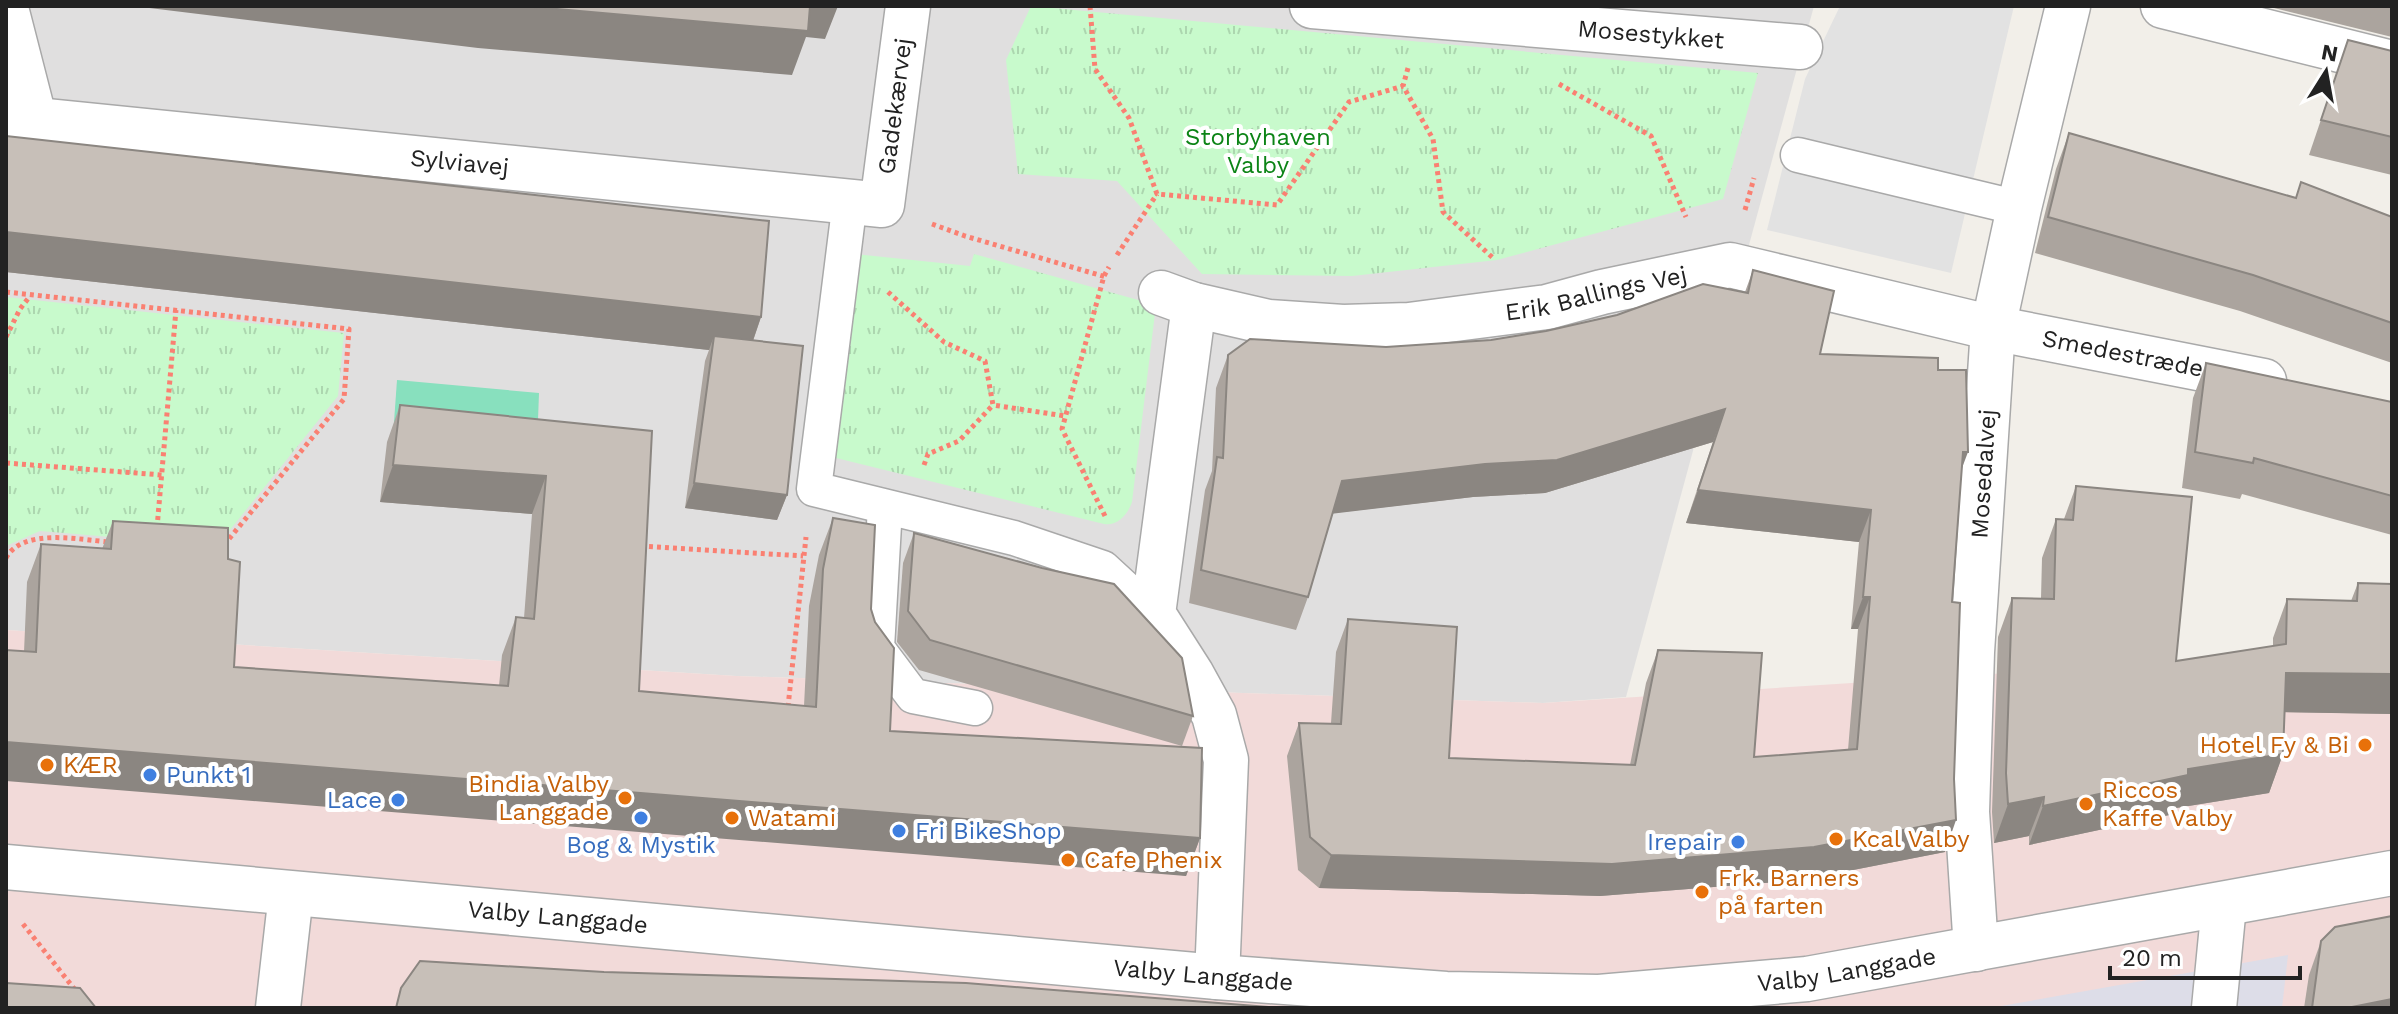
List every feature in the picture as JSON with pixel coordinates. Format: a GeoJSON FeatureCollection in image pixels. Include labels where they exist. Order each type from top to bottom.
{"type":"FeatureCollection","features":[{"type":"Feature","properties":{"kind":"street","name":"Gadekærvej"},"geometry":{"type":"LineString","coordinates":[[866,203],[908,6]]}},
{"type":"Feature","properties":{"kind":"street","name":"Mosestykket"},"geometry":{"type":"LineString","coordinates":[[1312,6],[1800,47]]}},
{"type":"Feature","properties":{"kind":"street","name":"Mosedalvej"},"geometry":{"type":"LineString","coordinates":[[1976,949],[1967,812],[1972,652],[1993,328],[2068,6]]}},
{"type":"Feature","properties":{"kind":"street"},"geometry":{"type":"LineString","coordinates":[[2163,6],[2392,63]]}},
{"type":"Feature","properties":{"kind":"street","name":"Sylviavej"},"geometry":{"type":"LineString","coordinates":[[6,8],[21,119],[866,203]]}},
{"type":"Feature","properties":{"kind":"street","name":"Erik Ballings Vej"},"geometry":{"type":"LineString","coordinates":[[1177,299],[1268,322],[1343,327],[1409,325],[1547,307],[1730,265],[1993,328]]}},
{"type":"Feature","properties":{"kind":"street"},"geometry":{"type":"LineString","coordinates":[[1177,299],[1153,614],[1214,715],[1226,760],[1217,977]]}},
{"type":"Feature","properties":{"kind":"street","name":"Smedestræde"},"geometry":{"type":"LineString","coordinates":[[1993,328],[2249,377],[2306,393]]}},
{"type":"Feature","properties":{"kind":"street","name":"Valby Langgade"},"geometry":{"type":"LineString","coordinates":[[6,867],[1217,977],[1446,994],[1652,1000],[1807,979],[2392,873]]}},
{"type":"Feature","properties":{"kind":"street"},"geometry":{"type":"LineString","coordinates":[[278,1008],[291,894]]}},
{"type":"Feature","properties":{"kind":"street"},"geometry":{"type":"LineString","coordinates":[[2214,1008],[2224,905]]}},
{"type":"Feature","properties":{"kind":"lane"},"geometry":{"type":"LineString","coordinates":[[1798,155],[2019,208]]}},
{"type":"Feature","properties":{"kind":"lane"},"geometry":{"type":"LineString","coordinates":[[866,203],[843,251],[814,489],[1014,538],[1103,568],[1153,614]]}},
{"type":"Feature","properties":{"kind":"lane"},"geometry":{"type":"LineString","coordinates":[[897,510],[877,648],[913,696],[975,708]]}},
{"type":"Feature","properties":{"kind":"path"},"geometry":{"type":"LineString","coordinates":[[1090,6],[1095,69],[1129,118],[1157,194]]}},
{"type":"Feature","properties":{"kind":"path"},"geometry":{"type":"LineString","coordinates":[[1425,15],[1403,86],[1433,139],[1443,212],[1547,307]]}},
{"type":"Feature","properties":{"kind":"path"},"geometry":{"type":"LineString","coordinates":[[1552,26],[1551,80],[1651,136],[1708,270]]}},
{"type":"Feature","properties":{"kind":"path"},"geometry":{"type":"LineString","coordinates":[[1157,194],[1277,205],[1349,102],[1403,86]]}},
{"type":"Feature","properties":{"kind":"path"},"geometry":{"type":"LineString","coordinates":[[1109,525],[1062,429],[1104,276],[1157,194]]}},
{"type":"Feature","properties":{"kind":"path"},"geometry":{"type":"LineString","coordinates":[[866,203],[1177,299]]}},
{"type":"Feature","properties":{"kind":"path"},"geometry":{"type":"LineString","coordinates":[[843,251],[944,342],[985,361],[993,405]]}},
{"type":"Feature","properties":{"kind":"path"},"geometry":{"type":"LineString","coordinates":[[6,292],[349,329],[344,399],[219,551]]}},
{"type":"Feature","properties":{"kind":"path"},"geometry":{"type":"LineString","coordinates":[[6,337],[31,295]]}},
{"type":"Feature","properties":{"kind":"path"},"geometry":{"type":"LineString","coordinates":[[157,532],[176,310]]}},
{"type":"Feature","properties":{"kind":"path"},"geometry":{"type":"LineString","coordinates":[[993,405],[1065,416]]}},
{"type":"Feature","properties":{"kind":"path"},"geometry":{"type":"LineString","coordinates":[[897,510],[928,454],[959,441],[993,405]]}},
{"type":"Feature","properties":{"kind":"path"},"geometry":{"type":"LineString","coordinates":[[6,463],[162,475]]}},
{"type":"Feature","properties":{"kind":"path"},"geometry":{"type":"LineString","coordinates":[[788,707],[803,556],[814,489]]}},
{"type":"Feature","properties":{"kind":"path"},"geometry":{"type":"LineString","coordinates":[[6,558],[10,551],[41,536],[113,543]]}},
{"type":"Feature","properties":{"kind":"path"},"geometry":{"type":"LineString","coordinates":[[633,546],[803,556]]}},
{"type":"Feature","properties":{"kind":"path"},"geometry":{"type":"LineString","coordinates":[[15,914],[80,996]]}},
{"type":"Feature","properties":{"kind":"shaded area"},"geometry":{"type":"Polygon","coordinates":[[[6,6],[1814,6],[1626,697],[1543,703],[736,676],[6,630],[6,6]]]}},
{"type":"Feature","properties":{"kind":"shaded area"},"geometry":{"type":"Polygon","coordinates":[[[1840,6],[2014,6],[1951,273],[1767,230],[1805,79],[1840,6]]]}},
{"type":"Feature","properties":{"kind":"shaded area"},"geometry":{"type":"Polygon","coordinates":[[[6,630],[736,676],[1543,703],[2392,648],[2392,1008],[6,1008],[6,630]]]}},
{"type":"Feature","properties":{"kind":"shaded area"},"geometry":{"type":"Polygon","coordinates":[[[2288,955],[2282,1008],[1990,1008],[2288,955]]]}},
{"type":"Feature","properties":{"kind":"green space","name":"Storbyhaven Valby"},"geometry":{"type":"Polygon","coordinates":[[[1031,6],[1758,73],[1723,199],[1497,260],[1352,276],[1202,274],[1117,181],[1018,174],[1006,60],[1031,6]]]}},
{"type":"Feature","properties":{"kind":"green space"},"geometry":{"type":"Polygon","coordinates":[[[855,254],[970,266],[974,254],[1156,305],[1132,502],[1122,518],[1104,524],[828,456],[855,254]]]}},
{"type":"Feature","properties":{"kind":"green space"},"geometry":{"type":"Polygon","coordinates":[[[6,297],[344,333],[338,396],[217,546],[40,531],[6,546],[6,297]]]}},
{"type":"Feature","properties":{"kind":"green space"},"geometry":{"type":"Polygon","coordinates":[[[397,380],[539,393],[537,447],[393,436],[397,380]]]}},
{"type":"Feature","properties":{"kind":"building"},"geometry":{"type":"Polygon","coordinates":[[[523,6],[810,6],[808,31],[523,6]]]}},
{"type":"Feature","properties":{"kind":"building"},"geometry":{"type":"Polygon","coordinates":[[[2348,40],[2392,51],[2392,137],[2321,120],[2348,40]]]}},
{"type":"Feature","properties":{"kind":"building"},"geometry":{"type":"Polygon","coordinates":[[[2069,133],[2296,198],[2301,182],[2392,217],[2392,323],[2253,275],[2048,217],[2069,133]]]}},
{"type":"Feature","properties":{"kind":"building"},"geometry":{"type":"Polygon","coordinates":[[[6,136],[769,221],[761,317],[6,232],[6,136]]]}},
{"type":"Feature","properties":{"kind":"building"},"geometry":{"type":"Polygon","coordinates":[[[1753,270],[1834,291],[1820,354],[1938,358],[1938,370],[1966,370],[1968,452],[1963,452],[1952,602],[1960,603],[1954,779],[1956,820],[1814,847],[1612,864],[1331,855],[1310,837],[1299,723],[1341,724],[1348,619],[1457,627],[1449,758],[1635,765],[1658,650],[1762,653],[1754,757],[1857,749],[1870,597],[1863,597],[1871,510],[1698,490],[1725,409],[1557,460],[1485,464],[1342,481],[1308,597],[1201,570],[1217,457],[1223,458],[1228,355],[1250,339],[1386,347],[1491,340],[1617,315],[1703,284],[1748,293],[1753,270]]]}},
{"type":"Feature","properties":{"kind":"building"},"geometry":{"type":"Polygon","coordinates":[[[714,336],[803,346],[787,495],[694,483],[714,336]]]}},
{"type":"Feature","properties":{"kind":"building"},"geometry":{"type":"Polygon","coordinates":[[[2206,363],[2392,402],[2392,496],[2254,458],[2253,463],[2195,452],[2206,363]]]}},
{"type":"Feature","properties":{"kind":"building"},"geometry":{"type":"Polygon","coordinates":[[[400,405],[652,431],[639,691],[816,707],[823,569],[833,518],[875,525],[871,609],[875,622],[894,648],[890,731],[1202,748],[1200,838],[6,742],[6,650],[36,652],[41,544],[111,549],[113,521],[228,528],[228,559],[240,562],[234,667],[508,686],[516,617],[534,619],[546,476],[393,465],[400,405]]]}},
{"type":"Feature","properties":{"kind":"building"},"geometry":{"type":"Polygon","coordinates":[[[2076,486],[2192,497],[2176,661],[2286,644],[2287,599],[2357,601],[2358,583],[2392,584],[2392,674],[2286,673],[2283,754],[2188,769],[2188,775],[2043,806],[2044,797],[2008,804],[2006,773],[2012,598],[2054,599],[2056,519],[2073,520],[2076,486]]]}},
{"type":"Feature","properties":{"kind":"building"},"geometry":{"type":"Polygon","coordinates":[[[914,533],[1114,584],[1182,658],[1193,716],[930,640],[908,611],[914,533]]]}},
{"type":"Feature","properties":{"kind":"building"},"geometry":{"type":"Polygon","coordinates":[[[2392,916],[2392,999],[2347,1008],[2312,1008],[2321,941],[2335,927],[2392,916]]]}},
{"type":"Feature","properties":{"kind":"building"},"geometry":{"type":"Polygon","coordinates":[[[420,961],[604,972],[966,983],[1280,1008],[396,1008],[401,988],[420,961]]]}},
{"type":"Feature","properties":{"kind":"building"},"geometry":{"type":"Polygon","coordinates":[[[6,983],[80,988],[96,1008],[6,1008],[6,983]]]}},
{"type":"Feature","properties":{"kind":"place","name":"Hotel Fy & Bi"},"geometry":{"type":"Point","coordinates":[2365,745]}},
{"type":"Feature","properties":{"kind":"place","name":"KÆR"},"geometry":{"type":"Point","coordinates":[47,765]}},
{"type":"Feature","properties":{"kind":"place","name":"Punkt 1"},"geometry":{"type":"Point","coordinates":[150,775]}},
{"type":"Feature","properties":{"kind":"place","name":"Bindia Valby Langgade"},"geometry":{"type":"Point","coordinates":[625,798]}},
{"type":"Feature","properties":{"kind":"place","name":"Lace"},"geometry":{"type":"Point","coordinates":[398,800]}},
{"type":"Feature","properties":{"kind":"place","name":"Riccos Kaffe Valby"},"geometry":{"type":"Point","coordinates":[2086,804]}},
{"type":"Feature","properties":{"kind":"place","name":"Bog & Mystik"},"geometry":{"type":"Point","coordinates":[641,818]}},
{"type":"Feature","properties":{"kind":"place","name":"Watami"},"geometry":{"type":"Point","coordinates":[732,818]}},
{"type":"Feature","properties":{"kind":"place","name":"Fri BikeShop"},"geometry":{"type":"Point","coordinates":[899,831]}},
{"type":"Feature","properties":{"kind":"place","name":"Kcal Valby"},"geometry":{"type":"Point","coordinates":[1836,839]}},
{"type":"Feature","properties":{"kind":"place","name":"Irepair"},"geometry":{"type":"Point","coordinates":[1738,842]}},
{"type":"Feature","properties":{"kind":"place","name":"Cafe Phenix"},"geometry":{"type":"Point","coordinates":[1068,860]}},
{"type":"Feature","properties":{"kind":"place","name":"Frk. Barners på farten"},"geometry":{"type":"Point","coordinates":[1702,892]}}]}
